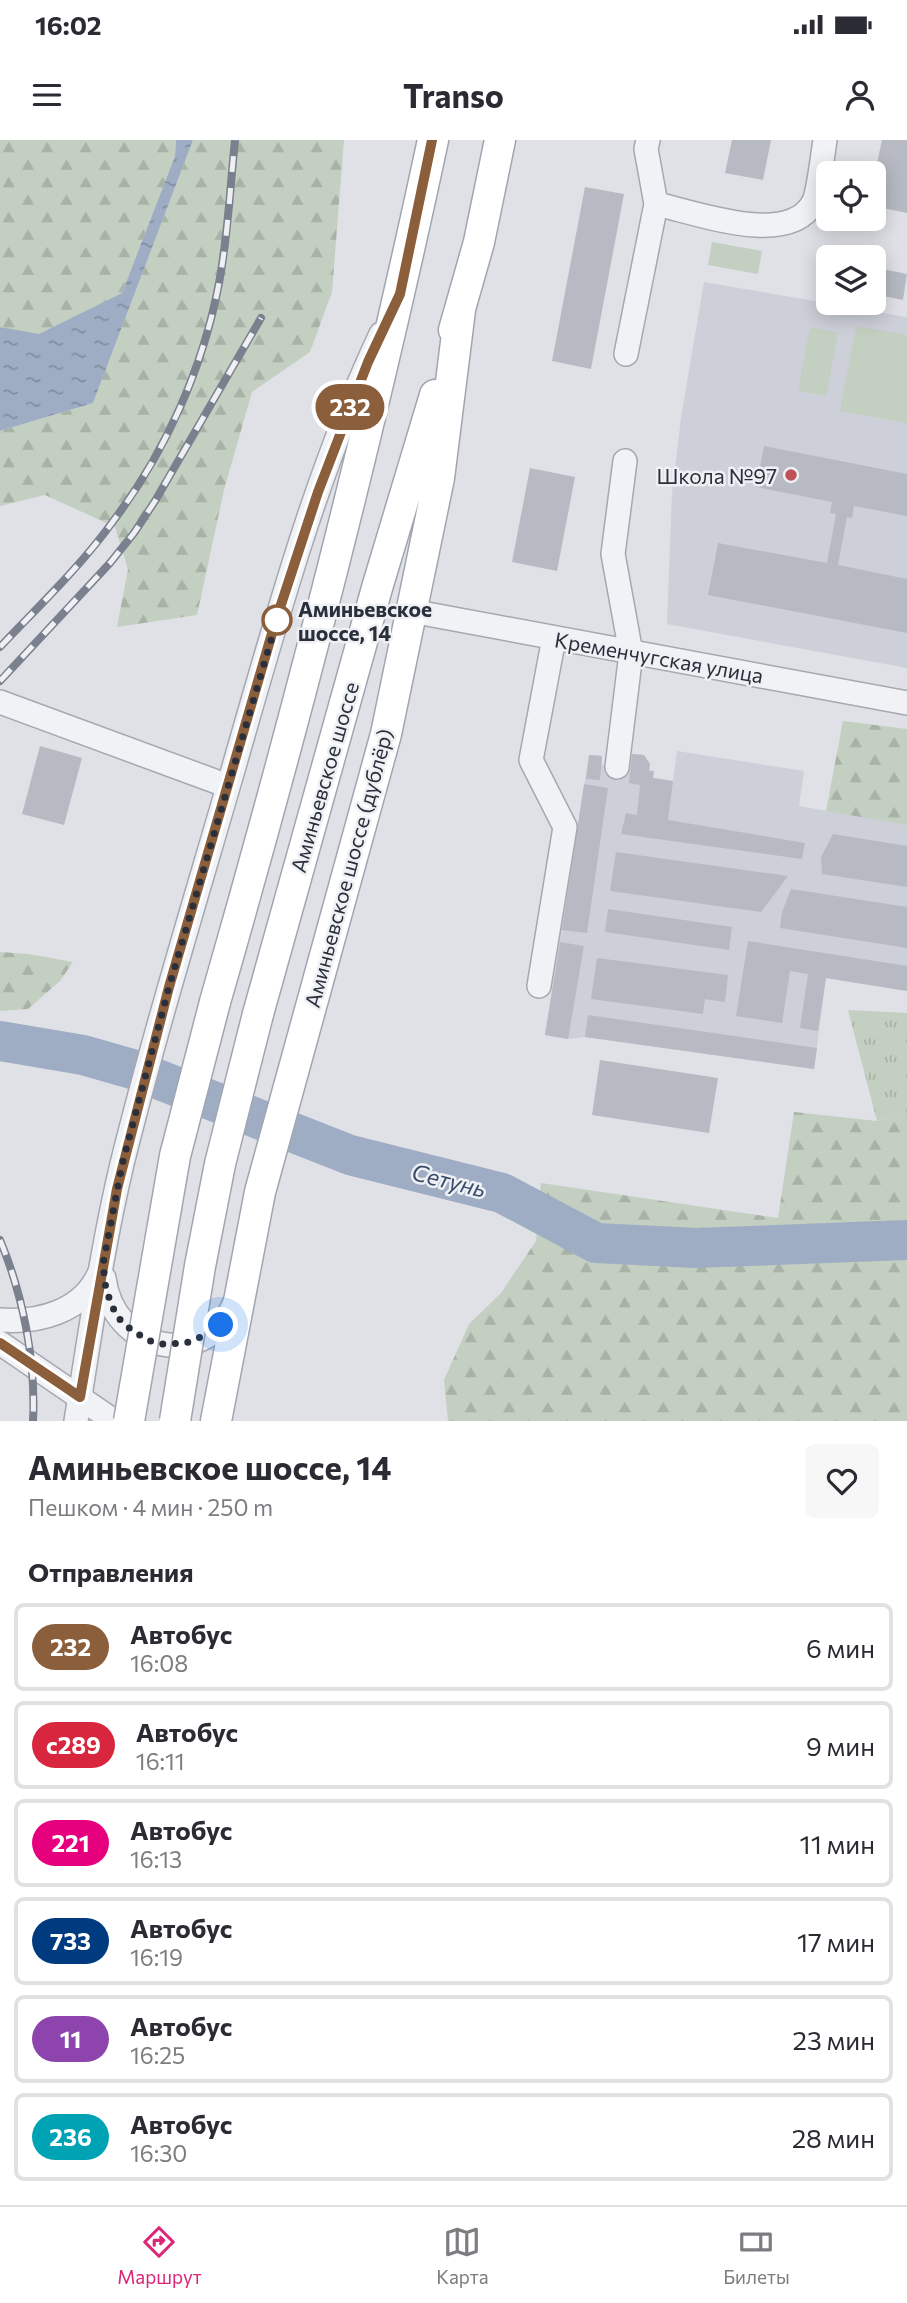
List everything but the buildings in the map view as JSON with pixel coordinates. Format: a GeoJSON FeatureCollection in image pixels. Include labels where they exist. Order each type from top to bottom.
{"type":"FeatureCollection","features":[{"type":"Feature","properties":{"kind":"main road","name":"Аминьевское шоссе"},"geometry":{"type":"LineString","coordinates":[[129,1421],[176,1156],[215,1002],[328,591],[400,294],[432,140]]}},
{"type":"Feature","properties":{"kind":"main road","name":"Аминьевское шоссе"},"geometry":{"type":"LineString","coordinates":[[175,1421],[200,1266],[220,1164],[258,1014],[377,588],[479,242],[500,140]]}},
{"type":"Feature","properties":{"kind":"main road","name":"Аминьевское шоссе (дублёр)"},"geometry":{"type":"LineString","coordinates":[[216,1421],[260,1192],[386,734],[439,478],[460,310]]}},
{"type":"Feature","properties":{"kind":"street"},"geometry":{"type":"LineString","coordinates":[[626,354],[656,204],[646,149],[648,140]]}},
{"type":"Feature","properties":{"kind":"street"},"geometry":{"type":"LineString","coordinates":[[656,204],[746,225],[776,226],[794,222],[813,203],[825,140]]}},
{"type":"Feature","properties":{"kind":"street"},"geometry":{"type":"LineString","coordinates":[[76,1421],[122,1165],[169,987],[275,623],[318,492],[368,362],[400,294]]}},
{"type":"Feature","properties":{"kind":"street"},"geometry":{"type":"LineString","coordinates":[[617,767],[631,653],[612,554],[625,461]]}},
{"type":"Feature","properties":{"kind":"street","name":"Кременчугская улица"},"geometry":{"type":"LineString","coordinates":[[411,611],[907,703]]}},
{"type":"Feature","properties":{"kind":"street"},"geometry":{"type":"LineString","coordinates":[[539,986],[565,827],[531,760],[554,638]]}},
{"type":"Feature","properties":{"kind":"street"},"geometry":{"type":"LineString","coordinates":[[0,702],[228,786]]}},
{"type":"Feature","properties":{"kind":"street"},"geometry":{"type":"LineString","coordinates":[[103,1264],[106,1290],[116,1315],[135,1334],[160,1344],[186,1343],[211,1333],[229,1314],[240,1289]]}},
{"type":"Feature","properties":{"kind":"street"},"geometry":{"type":"LineString","coordinates":[[0,1321],[17,1322],[48,1317],[69,1307],[83,1296],[95,1281],[103,1264]]}},
{"type":"Feature","properties":{"kind":"street"},"geometry":{"type":"LineString","coordinates":[[0,1343],[114,1421]]}},
{"type":"Feature","properties":{"kind":"shaded area","name":"Школа №97"},"geometry":{"type":"Polygon","coordinates":[[[704,282],[816,301],[816,315],[886,313],[907,317],[907,668],[667,624],[672,493],[681,418],[704,282]]]}},
{"type":"Feature","properties":{"kind":"shaded area"},"geometry":{"type":"Polygon","coordinates":[[[677,751],[804,771],[799,806],[907,825],[907,991],[826,978],[814,1069],[585,1037],[568,1039],[545,1035],[589,755],[602,756],[602,765],[630,769],[632,754],[644,755],[650,764],[649,770],[654,771],[653,778],[673,781],[677,751]]]}},
{"type":"Feature","properties":{"kind":"green space"},"geometry":{"type":"Polygon","coordinates":[[[0,140],[176,140],[175,156],[122,293],[39,335],[0,327],[0,140]]]}},
{"type":"Feature","properties":{"kind":"green space"},"geometry":{"type":"Polygon","coordinates":[[[193,140],[344,140],[332,292],[310,352],[252,392],[224,490],[197,615],[117,627],[128,569],[115,527],[45,495],[0,506],[0,431],[93,403],[193,140]]]}},
{"type":"Feature","properties":{"kind":"green space"},"geometry":{"type":"Polygon","coordinates":[[[712,242],[762,251],[758,274],[708,265],[712,242]]]}},
{"type":"Feature","properties":{"kind":"green space"},"geometry":{"type":"Polygon","coordinates":[[[856,326],[907,335],[907,423],[840,411],[856,326]]]}},
{"type":"Feature","properties":{"kind":"green space"},"geometry":{"type":"Polygon","coordinates":[[[810,327],[838,333],[826,396],[798,391],[810,327]]]}},
{"type":"Feature","properties":{"kind":"green space"},"geometry":{"type":"Polygon","coordinates":[[[843,721],[907,729],[907,825],[826,811],[843,721]]]}},
{"type":"Feature","properties":{"kind":"green space"},"geometry":{"type":"Polygon","coordinates":[[[0,952],[73,962],[60,981],[28,1009],[0,1011],[0,952]]]}},
{"type":"Feature","properties":{"kind":"green space"},"geometry":{"type":"Polygon","coordinates":[[[848,1010],[907,1013],[907,1113],[877,1121],[848,1010]]]}},
{"type":"Feature","properties":{"kind":"green space"},"geometry":{"type":"Polygon","coordinates":[[[794,1112],[877,1121],[907,1113],[907,1421],[448,1421],[444,1380],[469,1324],[501,1293],[536,1241],[541,1183],[778,1218],[794,1112]]]}},
{"type":"Feature","properties":{"kind":"water"},"geometry":{"type":"Polygon","coordinates":[[[176,140],[193,140],[93,403],[0,431],[0,327],[39,334],[122,293],[175,156],[176,140]]]}},
{"type":"Feature","properties":{"kind":"waterway","name":"Сетунь"},"geometry":{"type":"LineString","coordinates":[[0,1041],[83,1055],[132,1069],[350,1155],[502,1193],[596,1243],[696,1248],[907,1240]]}},
{"type":"Feature","properties":{"kind":"railway"},"geometry":{"type":"LineString","coordinates":[[0,647],[74,570],[114,520],[150,466],[180,408],[203,346],[219,283],[235,140]]}},
{"type":"Feature","properties":{"kind":"railway"},"geometry":{"type":"LineString","coordinates":[[0,681],[110,563],[134,533],[261,318]]}},
{"type":"Feature","properties":{"kind":"railway"},"geometry":{"type":"LineString","coordinates":[[0,1240],[15,1283],[26,1329],[32,1375],[33,1421]]}},
{"type":"Feature","properties":{"kind":"bus line","name":"232"},"geometry":{"type":"LineString","coordinates":[[0,1343],[80,1397],[122,1165],[169,987],[275,623],[318,492],[368,362],[400,294],[432,140]]}},
{"type":"Feature","properties":{"kind":"place","name":"Школа №97"},"geometry":{"type":"Point","coordinates":[791,475]}},
{"type":"Feature","properties":{"kind":"place","name":"Аминьевское шоссе, 14"},"geometry":{"type":"Point","coordinates":[277,620]}},
{"type":"Feature","properties":{"kind":"route"},"geometry":{"type":"LineString","coordinates":[[221,1325],[199,1339],[173,1345],[160,1344],[135,1334],[116,1315],[110,1303],[103,1264],[122,1165],[169,987],[277,620]]}}]}
